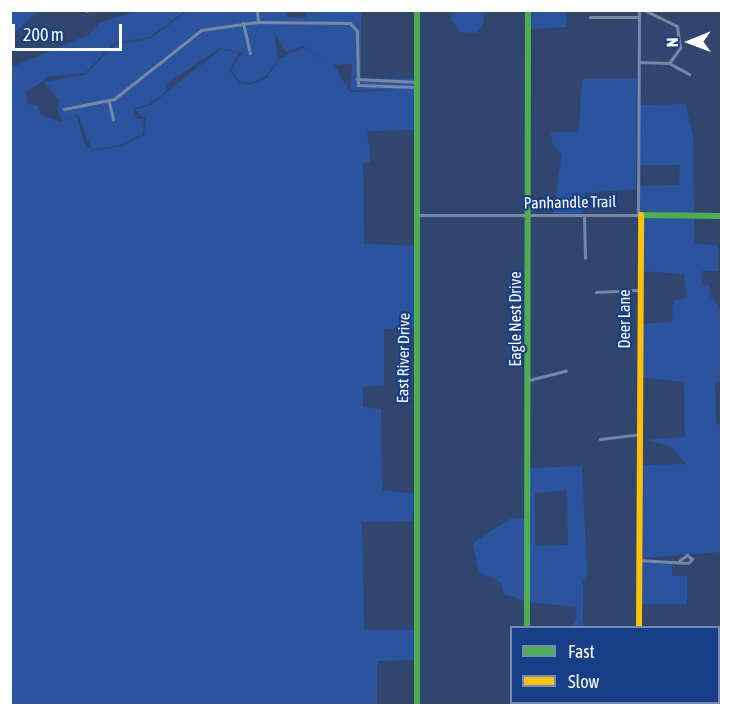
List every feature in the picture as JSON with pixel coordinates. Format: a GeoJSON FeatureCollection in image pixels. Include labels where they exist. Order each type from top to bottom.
{"type":"FeatureCollection","features":[{"type":"Feature","properties":{"kind":"street"},"geometry":{"type":"LineString","coordinates":[[257,10],[258,22]]}},
{"type":"Feature","properties":{"kind":"street","name":"East River Drive"},"geometry":{"type":"LineString","coordinates":[[417,10],[417,705]]}},
{"type":"Feature","properties":{"kind":"street","name":"Eagle Nest Drive"},"geometry":{"type":"LineString","coordinates":[[528,10],[528,626]]}},
{"type":"Feature","properties":{"kind":"street","name":"Deer Lane"},"geometry":{"type":"LineString","coordinates":[[639,10],[639,626]]}},
{"type":"Feature","properties":{"kind":"street"},"geometry":{"type":"LineString","coordinates":[[644,10],[677,26],[680,48],[669,63]]}},
{"type":"Feature","properties":{"kind":"street"},"geometry":{"type":"LineString","coordinates":[[590,16],[639,17]]}},
{"type":"Feature","properties":{"kind":"street"},"geometry":{"type":"LineString","coordinates":[[243,23],[250,53]]}},
{"type":"Feature","properties":{"kind":"street"},"geometry":{"type":"LineString","coordinates":[[64,108],[108,101],[194,33],[243,23],[352,24],[357,31],[357,77],[361,86],[418,84]]}},
{"type":"Feature","properties":{"kind":"street"},"geometry":{"type":"LineString","coordinates":[[639,62],[669,63],[689,74]]}},
{"type":"Feature","properties":{"kind":"street"},"geometry":{"type":"LineString","coordinates":[[108,101],[112,120]]}},
{"type":"Feature","properties":{"kind":"street","name":"Panhandle Trail"},"geometry":{"type":"LineString","coordinates":[[418,215],[722,216]]}},
{"type":"Feature","properties":{"kind":"street"},"geometry":{"type":"LineString","coordinates":[[584,216],[585,258]]}},
{"type":"Feature","properties":{"kind":"street"},"geometry":{"type":"LineString","coordinates":[[596,292],[638,290]]}},
{"type":"Feature","properties":{"kind":"street"},"geometry":{"type":"LineString","coordinates":[[529,380],[566,371]]}},
{"type":"Feature","properties":{"kind":"street"},"geometry":{"type":"LineString","coordinates":[[600,440],[638,434]]}},
{"type":"Feature","properties":{"kind":"street"},"geometry":{"type":"LineString","coordinates":[[638,560],[680,560]]}},
{"type":"Feature","properties":{"kind":"shaded area"},"geometry":{"type":"Polygon","coordinates":[[[11,10],[39,10],[39,11],[11,35],[11,10]]]}},
{"type":"Feature","properties":{"kind":"shaded area"},"geometry":{"type":"Polygon","coordinates":[[[361,10],[361,79],[414,78],[414,90],[350,90],[352,64],[331,65],[303,46],[286,52],[274,32],[278,60],[267,75],[252,83],[239,81],[231,70],[242,53],[220,48],[168,83],[165,92],[149,104],[133,109],[137,119],[144,119],[143,134],[121,145],[92,150],[78,114],[63,121],[57,110],[59,100],[44,82],[85,75],[115,45],[150,39],[188,11],[287,11],[287,17],[307,18],[307,11],[361,10]]]}},
{"type":"Feature","properties":{"kind":"shaded area"},"geometry":{"type":"Polygon","coordinates":[[[136,11],[185,11],[150,37],[114,43],[85,73],[50,76],[26,92],[27,104],[37,105],[41,115],[59,122],[77,116],[84,143],[92,151],[122,146],[144,135],[146,119],[135,110],[151,105],[221,49],[239,53],[229,70],[239,83],[251,85],[267,78],[280,58],[304,48],[335,67],[350,92],[416,89],[416,130],[367,131],[371,162],[363,163],[364,244],[416,246],[415,328],[384,329],[384,385],[363,387],[363,407],[381,409],[382,490],[415,494],[412,521],[362,522],[364,630],[414,630],[415,660],[377,661],[377,705],[11,705],[10,68],[88,35],[100,23],[136,11]]]}},
{"type":"Feature","properties":{"kind":"shaded area"},"geometry":{"type":"Polygon","coordinates":[[[454,11],[484,11],[483,25],[476,33],[460,32],[451,19],[454,11]]]}},
{"type":"Feature","properties":{"kind":"shaded area"},"geometry":{"type":"Polygon","coordinates":[[[530,11],[565,11],[567,27],[530,29],[530,11]]]}},
{"type":"Feature","properties":{"kind":"shaded area"},"geometry":{"type":"Polygon","coordinates":[[[582,79],[637,79],[636,189],[585,193],[583,214],[553,214],[562,155],[552,143],[551,132],[579,132],[582,79]]]}},
{"type":"Feature","properties":{"kind":"shaded area"},"geometry":{"type":"Polygon","coordinates":[[[685,104],[693,135],[694,214],[640,213],[640,186],[679,185],[680,165],[640,165],[640,105],[685,104]]]}},
{"type":"Feature","properties":{"kind":"shaded area"},"geometry":{"type":"Polygon","coordinates":[[[640,217],[694,217],[695,243],[718,246],[718,271],[702,271],[701,284],[709,285],[710,296],[721,310],[721,381],[715,382],[716,424],[722,425],[721,552],[640,558],[640,465],[687,464],[670,446],[645,440],[685,437],[684,382],[640,377],[640,324],[672,322],[673,301],[687,298],[684,274],[640,271],[640,217]]]}},
{"type":"Feature","properties":{"kind":"shaded area"},"geometry":{"type":"Polygon","coordinates":[[[582,466],[587,574],[583,581],[583,626],[571,626],[577,619],[576,607],[529,602],[530,468],[582,466]],[[567,490],[535,493],[535,546],[568,545],[567,490]]]}},
{"type":"Feature","properties":{"kind":"shaded area"},"geometry":{"type":"Polygon","coordinates":[[[525,518],[525,601],[504,594],[501,582],[479,572],[473,543],[510,519],[525,518]]]}},
{"type":"Feature","properties":{"kind":"shaded area"},"geometry":{"type":"Polygon","coordinates":[[[640,562],[672,562],[672,576],[687,576],[687,604],[641,604],[640,562]]]}},
{"type":"Feature","properties":{"kind":"traffic: fast"},"geometry":{"type":"LineString","coordinates":[[417,10],[417,706]]}},
{"type":"Feature","properties":{"kind":"traffic: fast"},"geometry":{"type":"LineString","coordinates":[[527,626],[528,10]]}},
{"type":"Feature","properties":{"kind":"traffic: fast"},"geometry":{"type":"LineString","coordinates":[[641,215],[722,216]]}},
{"type":"Feature","properties":{"kind":"traffic: slow"},"geometry":{"type":"LineString","coordinates":[[639,626],[641,215]]}}]}
